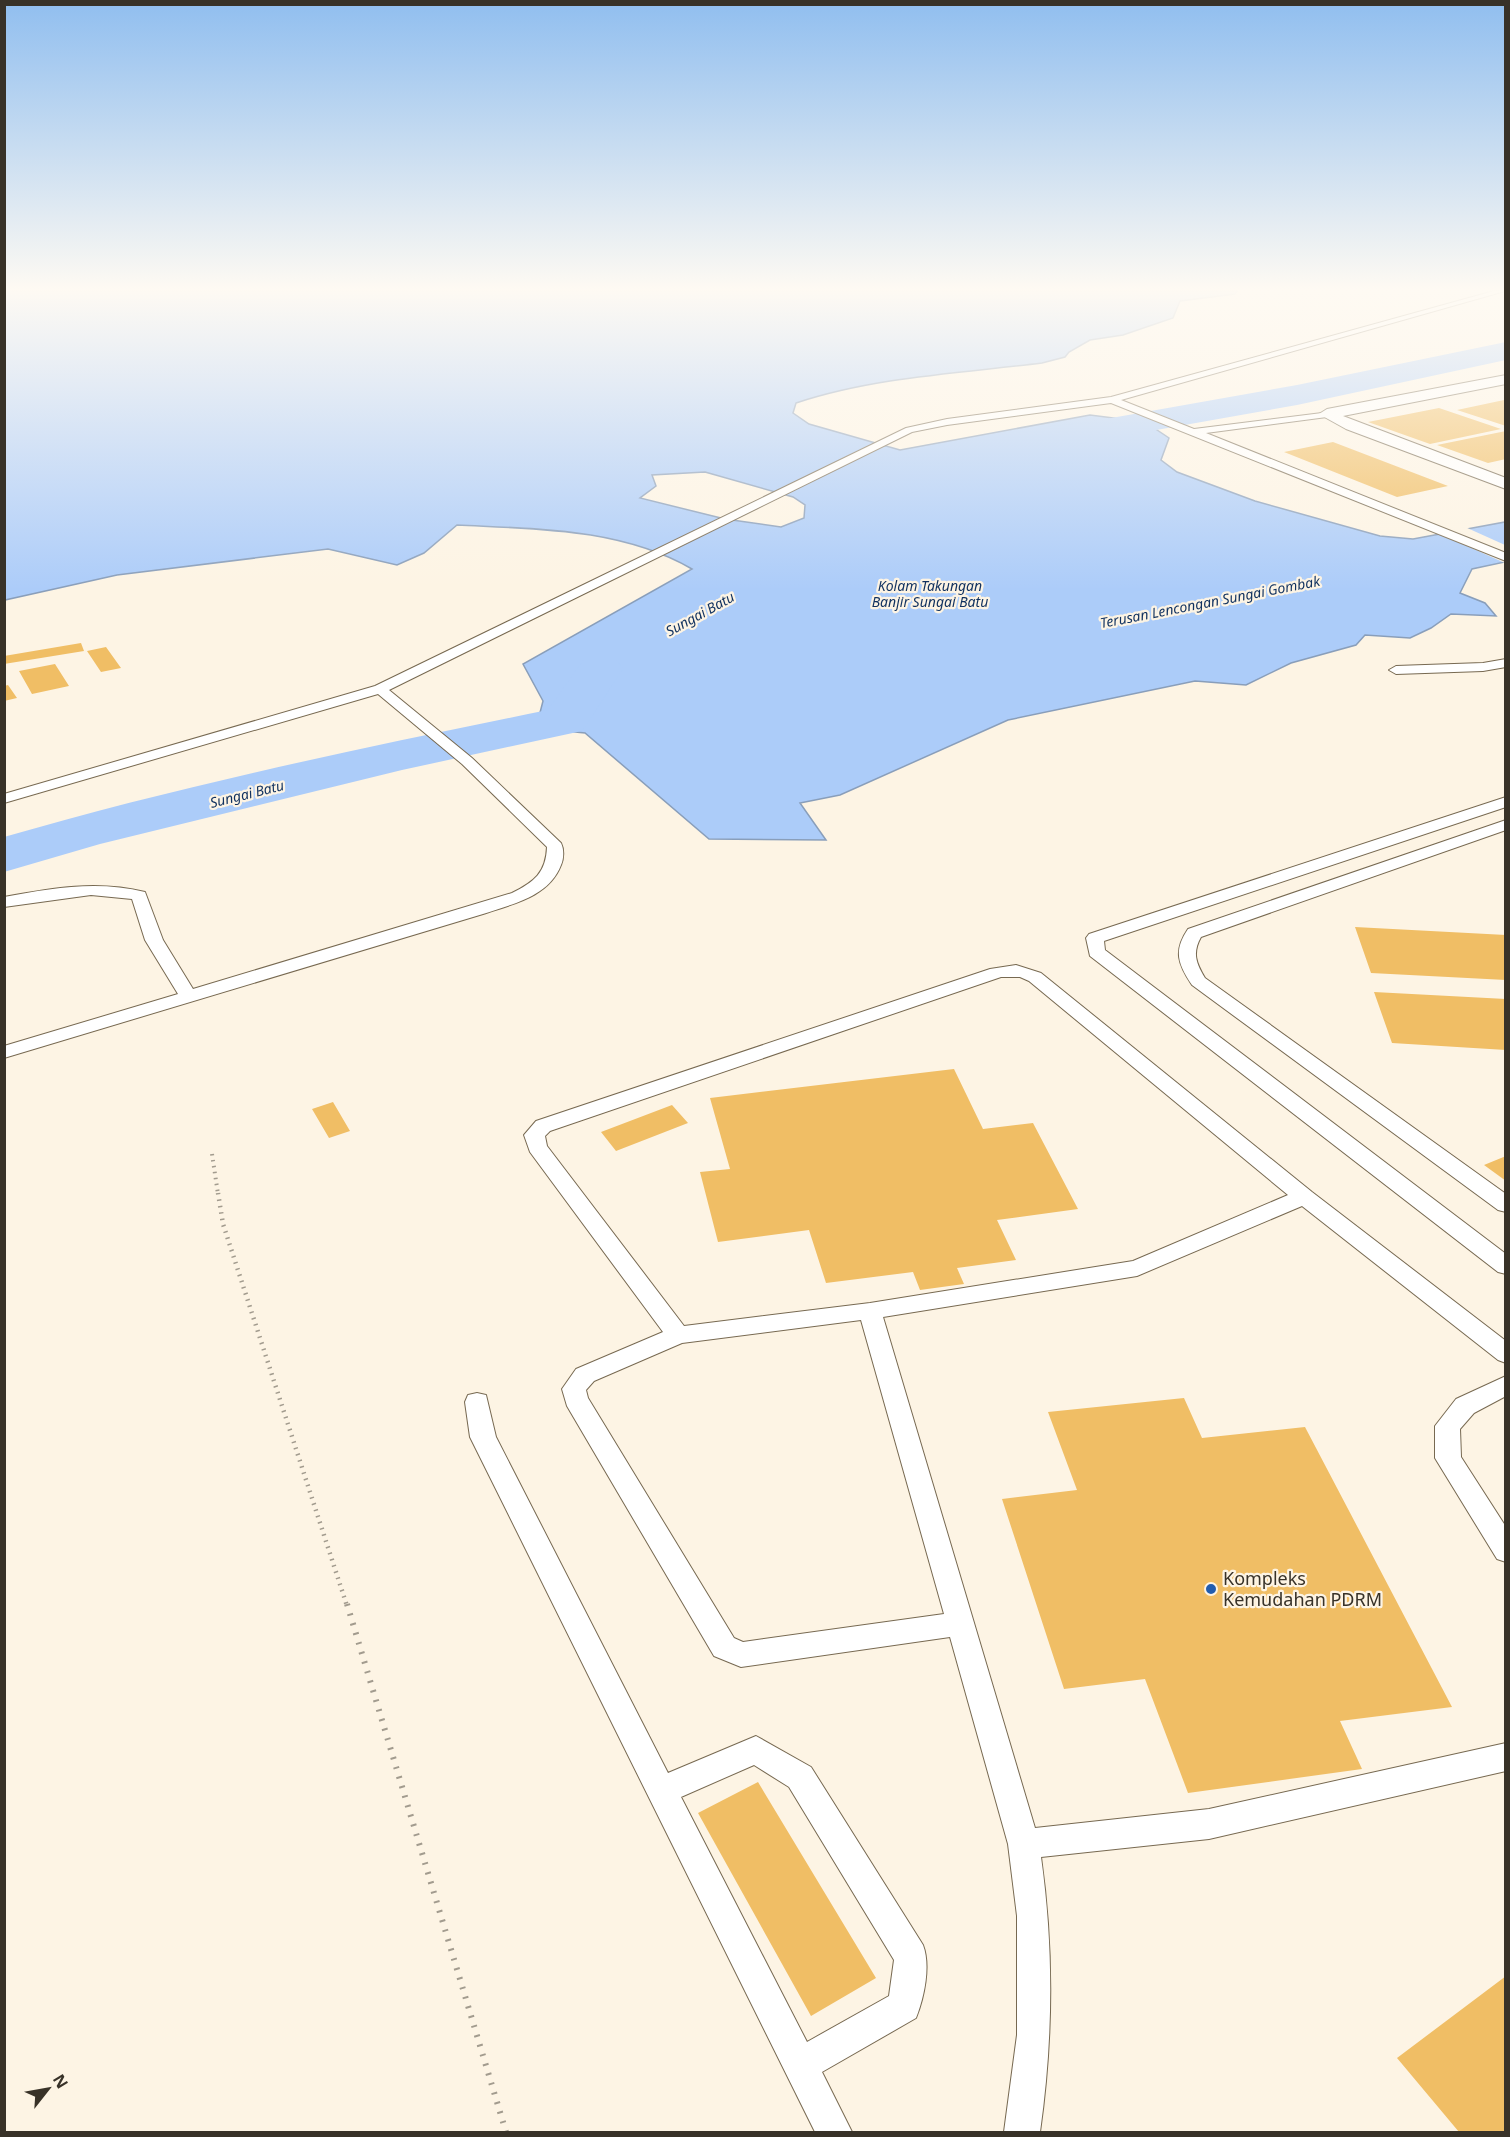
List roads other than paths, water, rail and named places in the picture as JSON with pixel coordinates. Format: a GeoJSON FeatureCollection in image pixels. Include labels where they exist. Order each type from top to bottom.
{"type":"FeatureCollection","features":[{"type":"Feature","properties":{"kind":"street"},"geometry":{"type":"LineString","coordinates":[[1327,414],[1446,391]]}},
{"type":"Feature","properties":{"kind":"street"},"geometry":{"type":"LineString","coordinates":[[1327,414],[1352,426],[1506,484]]}},
{"type":"Feature","properties":{"kind":"lane"},"geometry":{"type":"LineString","coordinates":[[4,799],[380,689],[883,441],[930,425],[1112,400],[1145,391]]}},
{"type":"Feature","properties":{"kind":"lane"},"geometry":{"type":"LineString","coordinates":[[1112,400],[1440,529],[1506,558]]}},
{"type":"Feature","properties":{"kind":"lane"},"geometry":{"type":"LineString","coordinates":[[1192,432],[1327,414]]}},
{"type":"Feature","properties":{"kind":"lane"},"geometry":{"type":"LineString","coordinates":[[1396,670],[1483,667],[1506,663]]}},
{"type":"Feature","properties":{"kind":"lane"},"geometry":{"type":"LineString","coordinates":[[4,1052],[477,910],[516,897],[539,885],[553,873],[557,860],[555,846],[467,761],[380,689]]}},
{"type":"Feature","properties":{"kind":"lane"},"geometry":{"type":"LineString","coordinates":[[1506,802],[1095,938],[1096,952],[1506,1266]]}},
{"type":"Feature","properties":{"kind":"lane"},"geometry":{"type":"LineString","coordinates":[[1506,825],[1194,933],[1185,946],[1186,961],[1198,981],[1506,1205]]}},
{"type":"Feature","properties":{"kind":"lane"},"geometry":{"type":"LineString","coordinates":[[4,902],[99,891],[130,892],[139,896],[154,940],[188,996]]}},
{"type":"Feature","properties":{"kind":"lane"},"geometry":{"type":"LineString","coordinates":[[678,1335],[537,1147],[534,1135],[543,1126],[996,973],[1026,971],[1304,1197],[1506,1354]]}},
{"type":"Feature","properties":{"kind":"lane"},"geometry":{"type":"LineString","coordinates":[[960,1624],[741,1654],[724,1647],[576,1399],[574,1389],[585,1376],[678,1335],[870,1311],[1137,1268],[1304,1197]]}},
{"type":"Feature","properties":{"kind":"lane"},"geometry":{"type":"LineString","coordinates":[[870,1311],[1024,1844],[1032,1916],[1034,2035],[1022,2133]]}},
{"type":"Feature","properties":{"kind":"lane"},"geometry":{"type":"LineString","coordinates":[[1506,1385],[1465,1406],[1447,1426],[1448,1458],[1506,1551]]}},
{"type":"Feature","properties":{"kind":"lane"},"geometry":{"type":"LineString","coordinates":[[477,1402],[483,1437],[834,2133]]}},
{"type":"Feature","properties":{"kind":"lane"},"geometry":{"type":"LineString","coordinates":[[662,1791],[756,1750],[800,1777],[911,1957],[904,2006],[800,2065]]}},
{"type":"Feature","properties":{"kind":"lane"},"geometry":{"type":"LineString","coordinates":[[1024,1844],[1209,1824],[1506,1757]]}},
{"type":"Feature","properties":{"kind":"water","name":"Kolam Takungan Banjir Sungai Batu"},"geometry":{"type":"Polygon","coordinates":[[[4,391],[840,391],[796,403],[793,413],[809,424],[900,450],[1090,415],[1145,422],[1169,438],[1161,460],[1177,472],[1255,501],[1380,536],[1413,539],[1505,522],[1505,562],[1472,569],[1460,593],[1485,603],[1496,616],[1451,614],[1431,628],[1410,638],[1365,635],[1356,645],[1291,663],[1246,685],[1195,681],[1008,720],[840,795],[800,803],[826,840],[709,839],[585,733],[536,728],[543,701],[523,664],[692,569],[636,545],[577,533],[457,525],[424,553],[397,565],[328,549],[117,575],[5,600],[4,391]],[[705,472],[652,475],[656,486],[640,498],[725,519],[781,527],[804,518],[805,505],[793,497],[705,472]]]}},
{"type":"Feature","properties":{"kind":"waterway","name":"Sungai Batu"},"geometry":{"type":"LineString","coordinates":[[1053,434],[1083,433],[1317,391]]}},
{"type":"Feature","properties":{"kind":"waterway","name":"Sungai Batu"},"geometry":{"type":"LineString","coordinates":[[4,855],[82,832],[402,755],[565,721],[600,669]]}},
{"type":"Feature","properties":{"kind":"place","name":"Kompleks Kemudahan PDRM"},"geometry":{"type":"Point","coordinates":[1211,1589]}},
{"type":"Feature","properties":{"kind":"water label","name":"Terusan Lencongan Sungai Gombak"},"geometry":{"type":"Point","coordinates":[1210,602]}}]}
